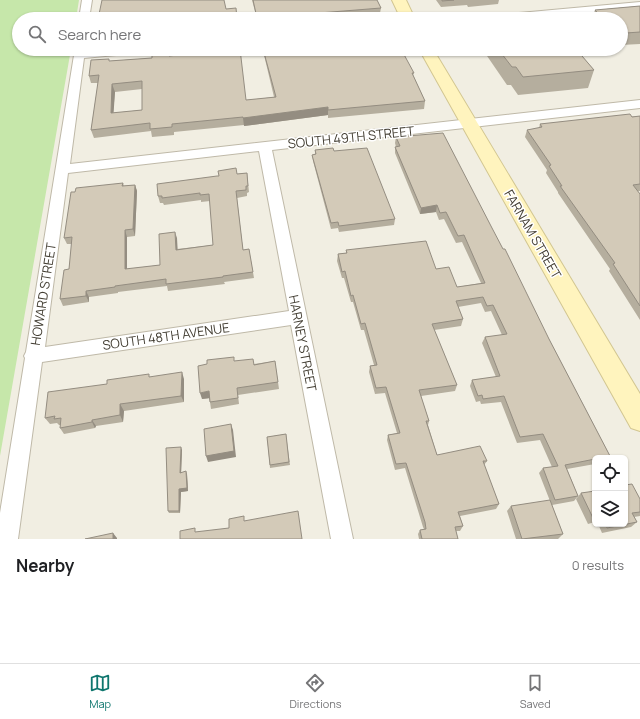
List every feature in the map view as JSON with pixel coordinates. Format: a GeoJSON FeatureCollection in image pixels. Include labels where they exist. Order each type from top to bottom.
{"type":"FeatureCollection","features":[{"type":"Feature","properties":{"kind":"main road"},"geometry":{"type":"LineString","coordinates":[[399,0],[405,12]]}},
{"type":"Feature","properties":{"kind":"main road","name":"FARNAM STREET"},"geometry":{"type":"LineString","coordinates":[[430,56],[640,419]]}},
{"type":"Feature","properties":{"kind":"street"},"geometry":{"type":"LineString","coordinates":[[85,12],[87,0]]}},
{"type":"Feature","properties":{"kind":"street"},"geometry":{"type":"LineString","coordinates":[[562,12],[640,5]]}},
{"type":"Feature","properties":{"kind":"street","name":"HOWARD STREET"},"geometry":{"type":"LineString","coordinates":[[7,539],[78,56]]}},
{"type":"Feature","properties":{"kind":"street","name":"SOUTH 49TH STREET"},"geometry":{"type":"LineString","coordinates":[[62,169],[640,104]]}},
{"type":"Feature","properties":{"kind":"street","name":"HARNEY STREET"},"geometry":{"type":"LineString","coordinates":[[265,147],[342,539]]}},
{"type":"Feature","properties":{"kind":"street","name":"SOUTH 48TH AVENUE"},"geometry":{"type":"LineString","coordinates":[[34,356],[298,316]]}},
{"type":"Feature","properties":{"kind":"green space"},"geometry":{"type":"Polygon","coordinates":[[[0,0],[79,0],[77,12],[12,12],[12,56],[70,56],[0,456],[0,0]]]}},
{"type":"Feature","properties":{"kind":"building"},"geometry":{"type":"Polygon","coordinates":[[[102,0],[224,0],[226,9],[236,8],[236,12],[99,12],[102,0]]]}},
{"type":"Feature","properties":{"kind":"building"},"geometry":{"type":"Polygon","coordinates":[[[253,0],[377,0],[381,8],[331,12],[256,12],[253,0]]]}},
{"type":"Feature","properties":{"kind":"building"},"geometry":{"type":"Polygon","coordinates":[[[640,6],[640,32],[628,33],[628,12],[597,12],[595,10],[640,6]]]}},
{"type":"Feature","properties":{"kind":"building"},"geometry":{"type":"Polygon","coordinates":[[[152,56],[241,56],[246,100],[276,97],[265,56],[405,56],[414,73],[412,73],[425,101],[328,110],[328,107],[243,118],[172,124],[172,127],[150,129],[150,123],[91,130],[99,75],[89,76],[91,60],[109,59],[109,61],[152,58],[152,56]],[[142,81],[112,84],[111,113],[142,110],[142,81]]]}},
{"type":"Feature","properties":{"kind":"building"},"geometry":{"type":"Polygon","coordinates":[[[503,56],[582,56],[594,70],[523,77],[516,67],[512,67],[503,56]]]}},
{"type":"Feature","properties":{"kind":"building"},"geometry":{"type":"Polygon","coordinates":[[[630,114],[632,117],[640,116],[640,184],[633,185],[640,194],[640,306],[613,264],[615,263],[560,186],[562,186],[549,166],[551,165],[527,130],[542,127],[540,124],[630,114]]]}},
{"type":"Feature","properties":{"kind":"building"},"geometry":{"type":"Polygon","coordinates":[[[443,133],[503,249],[505,249],[549,339],[609,455],[592,455],[592,460],[565,465],[578,496],[555,500],[543,468],[558,466],[543,434],[520,437],[504,396],[483,399],[482,395],[478,396],[472,380],[500,376],[485,337],[507,334],[493,305],[487,306],[483,297],[456,301],[463,319],[432,324],[457,385],[419,390],[429,421],[426,421],[437,455],[480,446],[487,461],[483,461],[499,504],[458,512],[463,526],[455,527],[458,539],[422,539],[420,530],[426,529],[425,522],[406,463],[396,464],[388,435],[400,433],[386,387],[376,388],[370,366],[377,365],[365,323],[361,324],[353,295],[351,296],[345,271],[342,272],[338,254],[347,253],[346,250],[426,241],[436,269],[449,267],[457,287],[485,283],[464,235],[458,236],[446,212],[440,213],[437,205],[421,208],[395,147],[400,146],[396,137],[443,133]]]}},
{"type":"Feature","properties":{"kind":"building"},"geometry":{"type":"Polygon","coordinates":[[[333,148],[334,151],[367,148],[395,219],[339,226],[338,222],[331,223],[312,155],[316,154],[315,150],[333,148]]]}},
{"type":"Feature","properties":{"kind":"building"},"geometry":{"type":"Polygon","coordinates":[[[236,168],[237,174],[247,173],[248,186],[246,186],[246,190],[236,191],[243,250],[249,249],[253,272],[166,284],[166,279],[115,286],[86,291],[86,296],[60,299],[64,270],[69,269],[72,237],[64,238],[71,192],[75,192],[76,188],[123,183],[122,186],[135,185],[133,229],[125,230],[125,269],[160,265],[159,234],[175,232],[176,250],[213,245],[209,194],[200,195],[200,193],[162,198],[162,196],[158,196],[157,184],[219,176],[218,171],[236,168]]]}},
{"type":"Feature","properties":{"kind":"building"},"geometry":{"type":"Polygon","coordinates":[[[234,357],[234,361],[253,359],[254,365],[275,361],[278,382],[237,388],[238,398],[210,402],[209,391],[200,393],[198,366],[207,364],[207,360],[234,357]]]}},
{"type":"Feature","properties":{"kind":"building"},"geometry":{"type":"Polygon","coordinates":[[[182,372],[181,396],[120,404],[120,415],[60,428],[61,418],[54,419],[55,416],[45,418],[48,392],[107,384],[107,380],[149,374],[149,377],[182,372]]]}},
{"type":"Feature","properties":{"kind":"building"},"geometry":{"type":"Polygon","coordinates":[[[231,424],[234,451],[206,456],[204,429],[231,424]]]}},
{"type":"Feature","properties":{"kind":"building"},"geometry":{"type":"Polygon","coordinates":[[[286,434],[289,462],[270,465],[267,437],[286,434]]]}},
{"type":"Feature","properties":{"kind":"building"},"geometry":{"type":"Polygon","coordinates":[[[181,447],[180,473],[186,471],[187,488],[179,489],[179,511],[168,511],[166,448],[181,447]]]}},
{"type":"Feature","properties":{"kind":"building"},"geometry":{"type":"Polygon","coordinates":[[[632,484],[640,499],[640,512],[632,513],[637,522],[628,524],[628,491],[628,485],[632,484]]]}},
{"type":"Feature","properties":{"kind":"building"},"geometry":{"type":"Polygon","coordinates":[[[592,491],[592,516],[581,493],[592,491]]]}},
{"type":"Feature","properties":{"kind":"building"},"geometry":{"type":"Polygon","coordinates":[[[550,500],[563,534],[522,539],[511,506],[550,500]]]}},
{"type":"Feature","properties":{"kind":"building"},"geometry":{"type":"Polygon","coordinates":[[[298,511],[302,539],[180,539],[180,531],[195,528],[195,532],[229,528],[229,519],[244,516],[244,521],[298,511]]]}},
{"type":"Feature","properties":{"kind":"building"},"geometry":{"type":"Polygon","coordinates":[[[113,533],[113,539],[85,539],[113,533]]]}}]}
